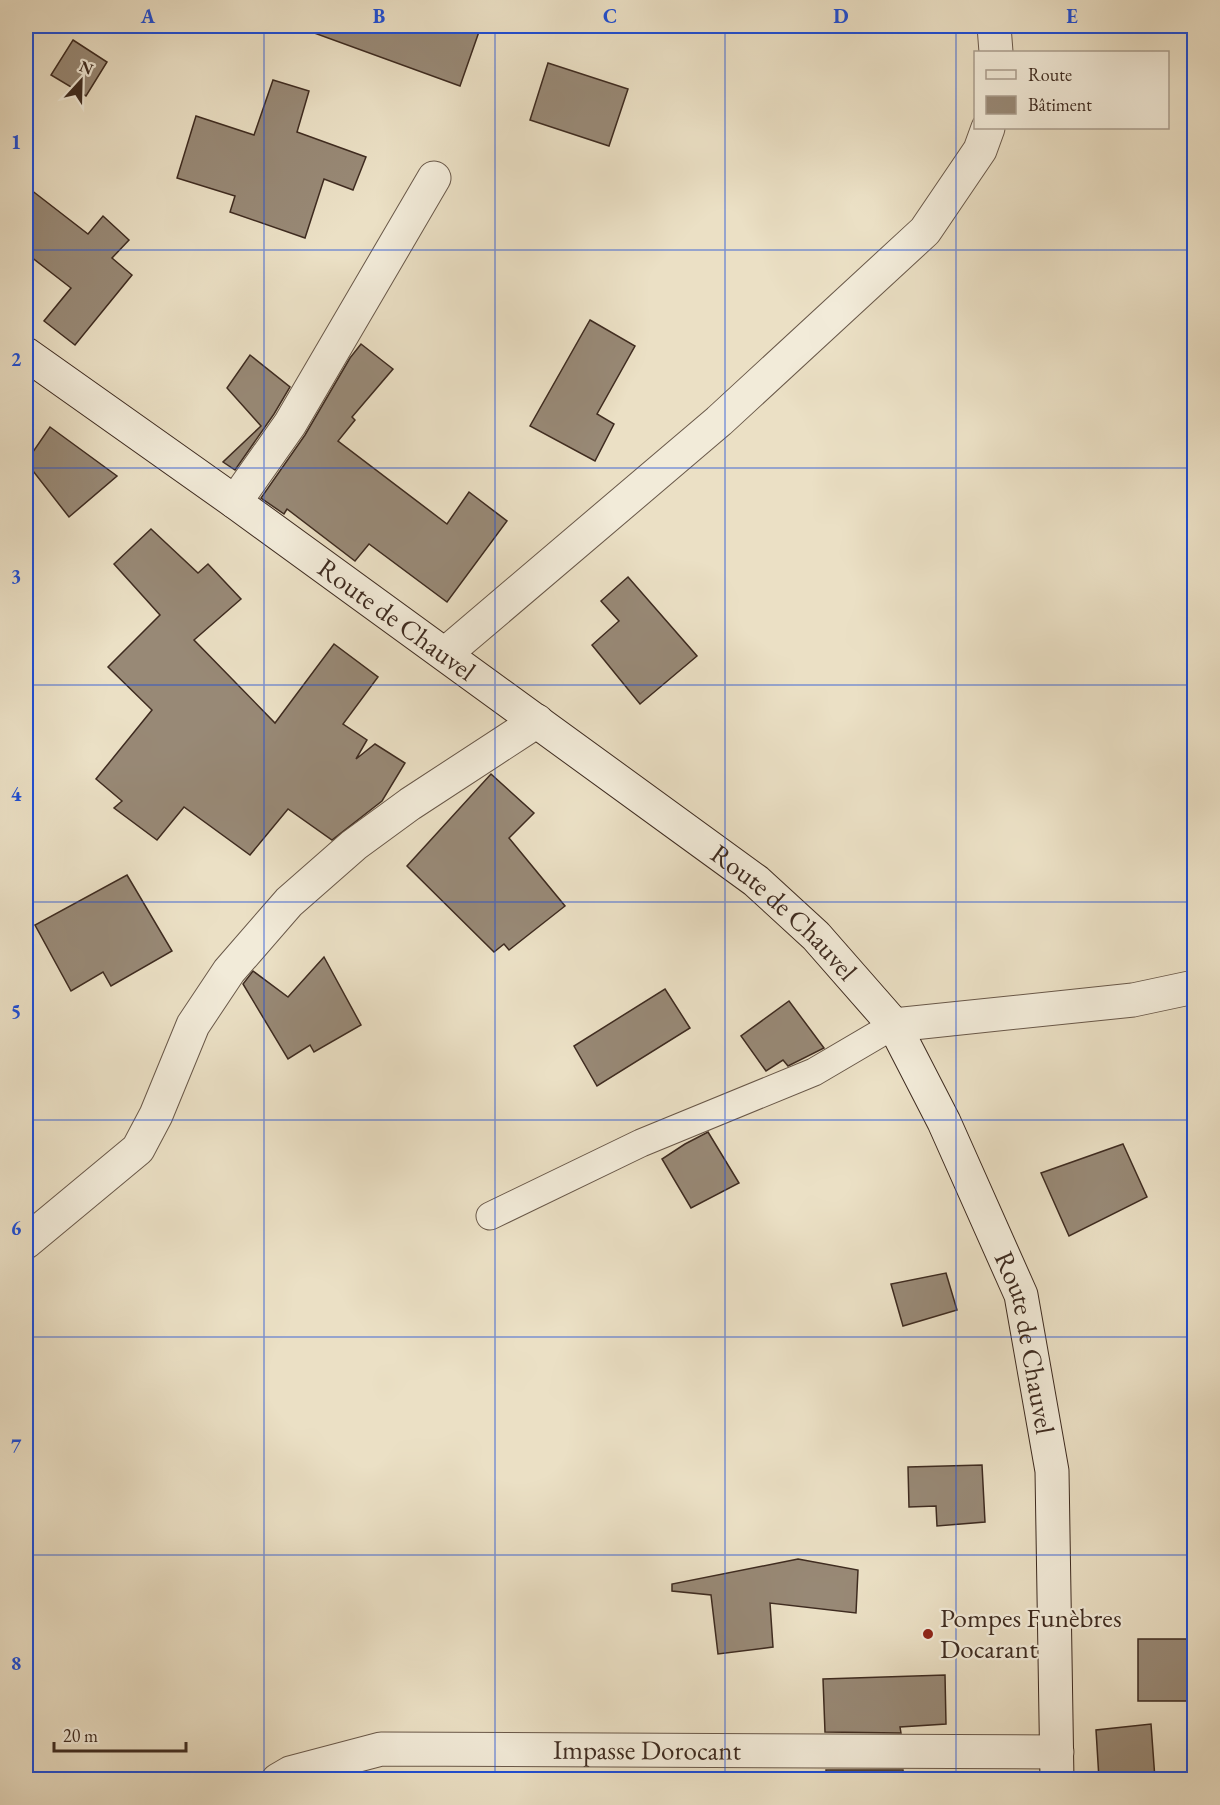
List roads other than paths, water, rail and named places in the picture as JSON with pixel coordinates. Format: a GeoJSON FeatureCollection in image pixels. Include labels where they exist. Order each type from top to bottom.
{"type":"FeatureCollection","features":[{"type":"Feature","properties":{"kind":"street"},"geometry":{"type":"LineString","coordinates":[[994,26],[996,51]]}},
{"type":"Feature","properties":{"kind":"street"},"geometry":{"type":"LineString","coordinates":[[445,654],[719,421],[925,231],[980,150],[988,129]]}},
{"type":"Feature","properties":{"kind":"street"},"geometry":{"type":"LineString","coordinates":[[235,502],[290,424],[434,178]]}},
{"type":"Feature","properties":{"kind":"street","name":"Route de Chauvel"},"geometry":{"type":"LineString","coordinates":[[26,354],[235,502],[756,881],[816,936],[894,1025],[944,1122],[1021,1294],[1052,1471],[1057,1766]]}},
{"type":"Feature","properties":{"kind":"street"},"geometry":{"type":"LineString","coordinates":[[26,1242],[138,1149],[156,1115],[193,1025],[229,970],[289,902],[354,845],[400,811],[537,721]]}},
{"type":"Feature","properties":{"kind":"street"},"geometry":{"type":"LineString","coordinates":[[894,1025],[1133,1000],[1194,987]]}},
{"type":"Feature","properties":{"kind":"street","name":"Impasse Dorocant"},"geometry":{"type":"LineString","coordinates":[[278,1779],[290,1773],[381,1749],[1057,1766]]}},
{"type":"Feature","properties":{"kind":"lane"},"geometry":{"type":"LineString","coordinates":[[490,1216],[641,1143],[814,1071],[894,1025]]}},
{"type":"Feature","properties":{"kind":"place","name":"Pompes Funèbres Docarant"},"geometry":{"type":"Point","coordinates":[928,1634]}}]}
